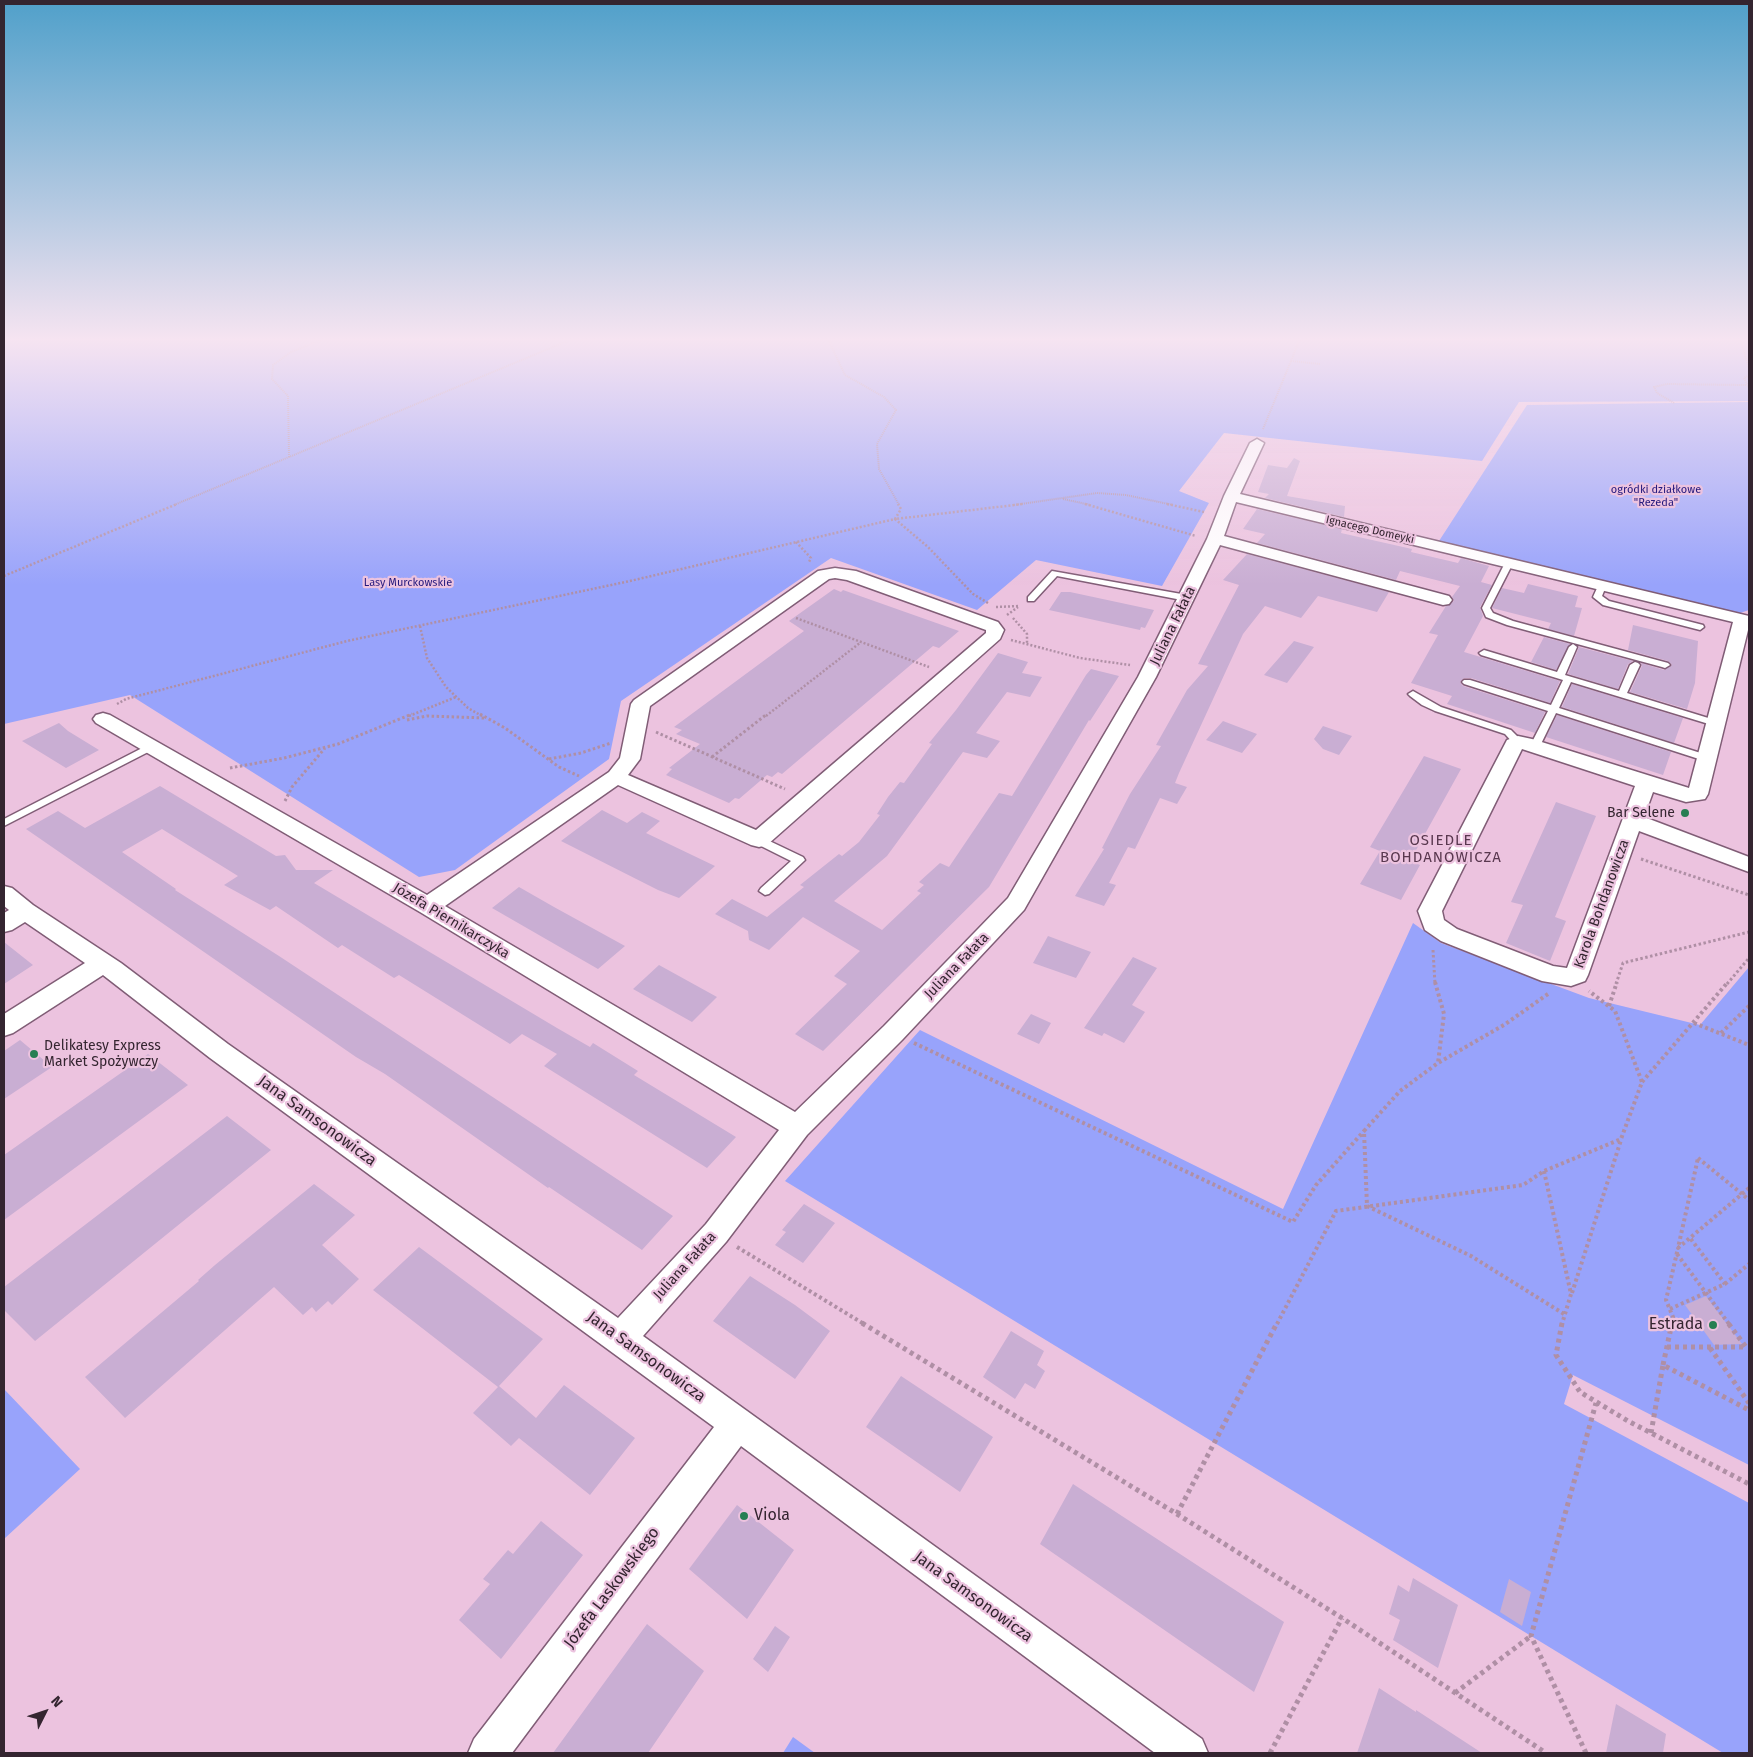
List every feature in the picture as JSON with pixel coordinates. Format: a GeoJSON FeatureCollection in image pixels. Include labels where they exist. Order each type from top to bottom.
{"type":"FeatureCollection","features":[{"type":"Feature","properties":{"kind":"street","name":"Juliana Fałata"},"geometry":{"type":"LineString","coordinates":[[620,1338],[716,1233],[796,1127],[893,1033],[1016,904],[1152,666],[1215,540],[1228,506],[1257,443]]}},
{"type":"Feature","properties":{"kind":"street","name":"Ignacego Domeyki"},"geometry":{"type":"LineString","coordinates":[[1228,506],[1509,563],[1746,620]]}},
{"type":"Feature","properties":{"kind":"street"},"geometry":{"type":"LineString","coordinates":[[1215,540],[1443,600]]}},
{"type":"Feature","properties":{"kind":"street"},"geometry":{"type":"LineString","coordinates":[[428,906],[610,782],[630,759],[641,704],[824,575],[835,573],[850,575],[993,622],[759,840],[610,782]]}},
{"type":"Feature","properties":{"kind":"street"},"geometry":{"type":"LineString","coordinates":[[1433,924],[1430,912],[1514,744],[1526,744],[1686,794],[1698,794],[1715,723],[1746,620]]}},
{"type":"Feature","properties":{"kind":"street","name":"Józefa Piernikarczyka"},"geometry":{"type":"LineString","coordinates":[[104,719],[194,773],[428,906],[796,1127]]}},
{"type":"Feature","properties":{"kind":"street","name":"Karola Bohdanowicza"},"geometry":{"type":"LineString","coordinates":[[1433,924],[1449,935],[1551,975],[1571,978],[1576,975],[1646,783]]}},
{"type":"Feature","properties":{"kind":"street"},"geometry":{"type":"LineString","coordinates":[[1632,821],[1749,865]]}},
{"type":"Feature","properties":{"kind":"street","name":"Jana Samsonowicza"},"geometry":{"type":"LineString","coordinates":[[4,894],[14,917],[104,963],[219,1051],[620,1338],[1188,1753]]}},
{"type":"Feature","properties":{"kind":"street"},"geometry":{"type":"LineString","coordinates":[[4,1026],[104,963]]}},
{"type":"Feature","properties":{"kind":"street","name":"Józefa Laskowskiego"},"geometry":{"type":"LineString","coordinates":[[488,1753],[737,1424]]}},
{"type":"Feature","properties":{"kind":"lane"},"geometry":{"type":"LineString","coordinates":[[1509,563],[1486,608],[1489,615],[1497,620],[1666,665]]}},
{"type":"Feature","properties":{"kind":"lane"},"geometry":{"type":"LineString","coordinates":[[1031,599],[1055,573],[1187,598]]}},
{"type":"Feature","properties":{"kind":"lane"},"geometry":{"type":"LineString","coordinates":[[1602,586],[1598,597],[1606,603],[1700,627]]}},
{"type":"Feature","properties":{"kind":"lane"},"geometry":{"type":"LineString","coordinates":[[1413,694],[1438,709],[1508,732],[1526,744],[1553,710],[1573,646]]}},
{"type":"Feature","properties":{"kind":"lane"},"geometry":{"type":"LineString","coordinates":[[1484,653],[1715,723]]}},
{"type":"Feature","properties":{"kind":"lane"},"geometry":{"type":"LineString","coordinates":[[1622,695],[1635,665]]}},
{"type":"Feature","properties":{"kind":"lane"},"geometry":{"type":"LineString","coordinates":[[1467,682],[1706,758]]}},
{"type":"Feature","properties":{"kind":"lane"},"geometry":{"type":"LineString","coordinates":[[4,823],[150,747]]}},
{"type":"Feature","properties":{"kind":"lane"},"geometry":{"type":"LineString","coordinates":[[759,840],[799,860],[764,891]]}},
{"type":"Feature","properties":{"kind":"path"},"geometry":{"type":"LineString","coordinates":[[289,421],[290,457]]}},
{"type":"Feature","properties":{"kind":"path"},"geometry":{"type":"LineString","coordinates":[[4,576],[376,421]]}},
{"type":"Feature","properties":{"kind":"path"},"geometry":{"type":"LineString","coordinates":[[890,421],[876,444],[879,469],[901,509],[895,519]]}},
{"type":"Feature","properties":{"kind":"path"},"geometry":{"type":"LineString","coordinates":[[1257,443],[1266,421]]}},
{"type":"Feature","properties":{"kind":"path"},"geometry":{"type":"LineString","coordinates":[[126,699],[347,641],[630,581],[895,519],[1060,499],[1098,492],[1228,506]]}},
{"type":"Feature","properties":{"kind":"path"},"geometry":{"type":"LineString","coordinates":[[1060,499],[1090,505],[1176,531],[1215,540]]}},
{"type":"Feature","properties":{"kind":"path"},"geometry":{"type":"LineString","coordinates":[[895,519],[928,546],[973,594],[993,622],[1027,644],[1080,658],[1128,665],[1152,666]]}},
{"type":"Feature","properties":{"kind":"path"},"geometry":{"type":"LineString","coordinates":[[993,622],[1031,599]]}},
{"type":"Feature","properties":{"kind":"path"},"geometry":{"type":"LineString","coordinates":[[993,622],[1020,606]]}},
{"type":"Feature","properties":{"kind":"path"},"geometry":{"type":"LineString","coordinates":[[993,622],[1008,614]]}},
{"type":"Feature","properties":{"kind":"path"},"geometry":{"type":"LineString","coordinates":[[1008,614],[1019,623],[1027,634],[1027,644]]}},
{"type":"Feature","properties":{"kind":"path"},"geometry":{"type":"LineString","coordinates":[[793,617],[932,668]]}},
{"type":"Feature","properties":{"kind":"path"},"geometry":{"type":"LineString","coordinates":[[420,626],[427,658],[446,688],[468,708],[559,767],[610,782]]}},
{"type":"Feature","properties":{"kind":"path"},"geometry":{"type":"LineString","coordinates":[[712,757],[861,642]]}},
{"type":"Feature","properties":{"kind":"path"},"geometry":{"type":"LineString","coordinates":[[194,773],[284,758],[326,747],[399,722],[456,697]]}},
{"type":"Feature","properties":{"kind":"path"},"geometry":{"type":"LineString","coordinates":[[399,722],[427,716],[486,718]]}},
{"type":"Feature","properties":{"kind":"path"},"geometry":{"type":"LineString","coordinates":[[548,759],[581,753],[636,728],[712,757],[793,792]]}},
{"type":"Feature","properties":{"kind":"path"},"geometry":{"type":"LineString","coordinates":[[276,820],[292,787],[326,747]]}},
{"type":"Feature","properties":{"kind":"path"},"geometry":{"type":"LineString","coordinates":[[1621,852],[1749,894]]}},
{"type":"Feature","properties":{"kind":"path"},"geometry":{"type":"LineString","coordinates":[[1433,924],[1434,985],[1444,1014],[1438,1063]]}},
{"type":"Feature","properties":{"kind":"path"},"geometry":{"type":"LineString","coordinates":[[1609,1006],[1623,963],[1749,932]]}},
{"type":"Feature","properties":{"kind":"path"},"geometry":{"type":"LineString","coordinates":[[1749,958],[1642,1082],[1621,1139],[1564,1314],[1556,1355],[1580,1392],[1596,1403],[1749,1484]]}},
{"type":"Feature","properties":{"kind":"path"},"geometry":{"type":"LineString","coordinates":[[893,1033],[1094,1126],[1293,1222],[1316,1185],[1400,1090],[1438,1063],[1504,1025],[1571,978],[1615,1011],[1642,1082]]}},
{"type":"Feature","properties":{"kind":"path"},"geometry":{"type":"LineString","coordinates":[[1721,1033],[1749,1006]]}},
{"type":"Feature","properties":{"kind":"path"},"geometry":{"type":"LineString","coordinates":[[1694,1023],[1749,1045]]}},
{"type":"Feature","properties":{"kind":"path"},"geometry":{"type":"LineString","coordinates":[[1364,1131],[1367,1206]]}},
{"type":"Feature","properties":{"kind":"path"},"geometry":{"type":"LineString","coordinates":[[1177,1514],[1336,1210],[1523,1184],[1544,1171],[1621,1139]]}},
{"type":"Feature","properties":{"kind":"path"},"geometry":{"type":"LineString","coordinates":[[1651,1433],[1673,1316],[1666,1300],[1698,1158],[1749,1200]]}},
{"type":"Feature","properties":{"kind":"path"},"geometry":{"type":"LineString","coordinates":[[1544,1171],[1571,1294]]}},
{"type":"Feature","properties":{"kind":"path"},"geometry":{"type":"LineString","coordinates":[[1678,1248],[1749,1188]]}},
{"type":"Feature","properties":{"kind":"path"},"geometry":{"type":"LineString","coordinates":[[1367,1206],[1471,1256],[1564,1314]]}},
{"type":"Feature","properties":{"kind":"path"},"geometry":{"type":"LineString","coordinates":[[716,1233],[1177,1514],[1342,1618],[1546,1753]]}},
{"type":"Feature","properties":{"kind":"path"},"geometry":{"type":"LineString","coordinates":[[1690,1238],[1725,1284]]}},
{"type":"Feature","properties":{"kind":"path"},"geometry":{"type":"LineString","coordinates":[[1676,1254],[1748,1347]]}},
{"type":"Feature","properties":{"kind":"path"},"geometry":{"type":"LineString","coordinates":[[1670,1308],[1725,1284],[1749,1264]]}},
{"type":"Feature","properties":{"kind":"path"},"geometry":{"type":"LineString","coordinates":[[1666,1347],[1748,1347]]}},
{"type":"Feature","properties":{"kind":"path"},"geometry":{"type":"LineString","coordinates":[[1710,1348],[1749,1403]]}},
{"type":"Feature","properties":{"kind":"path"},"geometry":{"type":"LineString","coordinates":[[1663,1365],[1749,1410]]}},
{"type":"Feature","properties":{"kind":"path"},"geometry":{"type":"LineString","coordinates":[[1455,1693],[1531,1636],[1596,1403]]}},
{"type":"Feature","properties":{"kind":"path"},"geometry":{"type":"LineString","coordinates":[[1270,1753],[1342,1618]]}},
{"type":"Feature","properties":{"kind":"path"},"geometry":{"type":"LineString","coordinates":[[1531,1636],[1586,1753]]}},
{"type":"Feature","properties":{"kind":"green space","name":"Lasy Murckowskie"},"geometry":{"type":"Polygon","coordinates":[[[4,421],[1507,421],[1482,461],[1224,433],[1179,491],[1209,503],[1162,586],[1036,560],[977,610],[831,558],[621,701],[609,759],[455,870],[419,877],[130,695],[4,724],[4,421]]]}},
{"type":"Feature","properties":{"kind":"green space","name":"ogródki działkowe \"Rezeda\""},"geometry":{"type":"Polygon","coordinates":[[[1517,421],[1749,421],[1749,610],[1740,613],[1439,541],[1517,421]]]}},
{"type":"Feature","properties":{"kind":"green space"},"geometry":{"type":"Polygon","coordinates":[[[1413,923],[1441,943],[1589,998],[1700,1025],[1749,967],[1749,1465],[1573,1375],[1564,1404],[1749,1503],[1749,1753],[1723,1753],[785,1181],[920,1030],[1283,1209],[1413,923]]]}},
{"type":"Feature","properties":{"kind":"green space"},"geometry":{"type":"Polygon","coordinates":[[[4,1389],[80,1469],[4,1539],[4,1389]]]}},
{"type":"Feature","properties":{"kind":"green space"},"geometry":{"type":"Polygon","coordinates":[[[793,1737],[815,1753],[783,1753],[793,1737]]]}},
{"type":"Feature","properties":{"kind":"building"},"geometry":{"type":"Polygon","coordinates":[[[1294,458],[1300,461],[1287,496],[1345,506],[1344,517],[1265,498],[1269,494],[1258,492],[1268,465],[1287,468],[1294,458]]]}},
{"type":"Feature","properties":{"kind":"building"},"geometry":{"type":"Polygon","coordinates":[[[1257,509],[1342,529],[1341,533],[1412,549],[1411,552],[1458,563],[1461,558],[1489,566],[1481,582],[1492,585],[1480,607],[1483,616],[1464,652],[1560,681],[1550,703],[1471,678],[1464,678],[1460,682],[1463,686],[1545,712],[1535,733],[1447,704],[1452,696],[1411,683],[1438,635],[1429,633],[1446,606],[1454,601],[1452,597],[1460,586],[1400,571],[1396,580],[1257,543],[1265,534],[1243,529],[1257,509]]]}},
{"type":"Feature","properties":{"kind":"building"},"geometry":{"type":"Polygon","coordinates":[[[1247,554],[1389,592],[1377,612],[1318,596],[1301,618],[1265,606],[1243,634],[1179,773],[1175,783],[1187,787],[1177,804],[1160,798],[1135,849],[1128,847],[1109,883],[1116,885],[1104,906],[1075,896],[1104,849],[1102,848],[1130,794],[1161,746],[1156,745],[1187,690],[1208,666],[1198,664],[1239,585],[1223,580],[1247,554]]]}},
{"type":"Feature","properties":{"kind":"building"},"geometry":{"type":"Polygon","coordinates":[[[1528,584],[1578,596],[1575,607],[1582,608],[1574,636],[1548,629],[1551,623],[1492,608],[1502,588],[1524,593],[1528,584]]]}},
{"type":"Feature","properties":{"kind":"building"},"geometry":{"type":"Polygon","coordinates":[[[834,589],[841,592],[843,590],[959,631],[939,648],[933,646],[782,774],[778,772],[772,777],[767,775],[739,799],[735,798],[729,803],[666,775],[672,769],[669,768],[700,744],[676,734],[682,730],[674,727],[804,631],[789,621],[834,589]]]}},
{"type":"Feature","properties":{"kind":"building"},"geometry":{"type":"Polygon","coordinates":[[[1061,592],[1070,592],[1154,610],[1145,628],[1141,627],[1140,630],[1049,610],[1061,592]]]}},
{"type":"Feature","properties":{"kind":"building"},"geometry":{"type":"Polygon","coordinates":[[[1633,625],[1698,641],[1695,683],[1687,709],[1630,692],[1642,666],[1641,663],[1664,670],[1672,665],[1668,661],[1628,650],[1633,625]]]}},
{"type":"Feature","properties":{"kind":"building"},"geometry":{"type":"Polygon","coordinates":[[[1544,637],[1570,644],[1556,670],[1531,662],[1544,637]]]}},
{"type":"Feature","properties":{"kind":"building"},"geometry":{"type":"Polygon","coordinates":[[[1294,641],[1314,647],[1287,683],[1264,675],[1294,641]]]}},
{"type":"Feature","properties":{"kind":"building"},"geometry":{"type":"Polygon","coordinates":[[[1579,647],[1633,661],[1628,664],[1618,689],[1568,674],[1579,647]]]}},
{"type":"Feature","properties":{"kind":"building"},"geometry":{"type":"Polygon","coordinates":[[[998,653],[1028,662],[1022,673],[1042,677],[1030,697],[1007,692],[976,733],[1000,741],[987,758],[963,752],[887,856],[834,901],[882,930],[921,893],[917,891],[924,885],[919,882],[940,863],[949,867],[999,793],[1012,796],[1091,669],[1119,676],[1089,720],[989,887],[823,1051],[795,1034],[847,984],[834,976],[860,951],[803,917],[769,950],[749,940],[748,931],[715,914],[732,899],[767,917],[804,887],[800,885],[839,854],[842,856],[859,842],[880,815],[877,814],[888,797],[900,782],[904,783],[932,744],[929,743],[998,653]]]}},
{"type":"Feature","properties":{"kind":"building"},"geometry":{"type":"Polygon","coordinates":[[[1572,684],[1683,718],[1674,743],[1562,707],[1572,684]]]}},
{"type":"Feature","properties":{"kind":"building"},"geometry":{"type":"Polygon","coordinates":[[[1557,715],[1671,752],[1663,775],[1546,737],[1557,715]]]}},
{"type":"Feature","properties":{"kind":"building"},"geometry":{"type":"Polygon","coordinates":[[[1223,721],[1257,734],[1242,753],[1206,740],[1223,721]]]}},
{"type":"Feature","properties":{"kind":"building"},"geometry":{"type":"Polygon","coordinates":[[[59,723],[68,731],[99,750],[66,768],[22,741],[59,723]]]}},
{"type":"Feature","properties":{"kind":"building"},"geometry":{"type":"Polygon","coordinates":[[[1323,726],[1352,736],[1339,755],[1323,749],[1314,739],[1323,726]]]}},
{"type":"Feature","properties":{"kind":"building"},"geometry":{"type":"Polygon","coordinates":[[[1424,756],[1461,769],[1410,861],[1420,865],[1401,900],[1360,884],[1380,851],[1370,847],[1424,756]]]}},
{"type":"Feature","properties":{"kind":"building"},"geometry":{"type":"Polygon","coordinates":[[[160,786],[276,856],[285,855],[296,870],[333,870],[314,883],[590,1047],[593,1043],[638,1071],[634,1075],[736,1137],[707,1168],[544,1066],[557,1054],[522,1034],[510,1044],[399,975],[394,978],[342,945],[338,948],[276,906],[270,910],[224,885],[238,876],[162,829],[122,852],[175,890],[279,956],[673,1216],[642,1250],[548,1188],[385,1074],[356,1057],[26,829],[58,811],[85,828],[160,786]]]}},
{"type":"Feature","properties":{"kind":"building"},"geometry":{"type":"Polygon","coordinates":[[[1556,802],[1596,816],[1555,917],[1566,921],[1550,961],[1506,943],[1523,905],[1511,902],[1556,802]]]}},
{"type":"Feature","properties":{"kind":"building"},"geometry":{"type":"Polygon","coordinates":[[[602,810],[627,823],[642,812],[660,821],[646,833],[715,866],[679,898],[658,890],[561,841],[602,810]]]}},
{"type":"Feature","properties":{"kind":"building"},"geometry":{"type":"Polygon","coordinates":[[[519,887],[625,946],[598,969],[492,908],[519,887]]]}},
{"type":"Feature","properties":{"kind":"building"},"geometry":{"type":"Polygon","coordinates":[[[1048,936],[1091,952],[1076,978],[1033,963],[1048,936]]]}},
{"type":"Feature","properties":{"kind":"building"},"geometry":{"type":"Polygon","coordinates":[[[4,942],[33,965],[4,984],[4,942]]]}},
{"type":"Feature","properties":{"kind":"building"},"geometry":{"type":"Polygon","coordinates":[[[1133,957],[1157,968],[1132,1005],[1145,1012],[1124,1043],[1104,1033],[1102,1036],[1084,1028],[1133,957]]]}},
{"type":"Feature","properties":{"kind":"building"},"geometry":{"type":"Polygon","coordinates":[[[659,965],[717,997],[692,1022],[633,989],[659,965]]]}},
{"type":"Feature","properties":{"kind":"building"},"geometry":{"type":"Polygon","coordinates":[[[1031,1014],[1051,1023],[1039,1044],[1017,1034],[1031,1014]]]}},
{"type":"Feature","properties":{"kind":"building"},"geometry":{"type":"Polygon","coordinates":[[[20,1040],[52,1067],[4,1099],[4,1051],[20,1040]]]}},
{"type":"Feature","properties":{"kind":"building"},"geometry":{"type":"Polygon","coordinates":[[[148,1054],[188,1085],[4,1220],[4,1155],[148,1054]]]}},
{"type":"Feature","properties":{"kind":"building"},"geometry":{"type":"Polygon","coordinates":[[[227,1116],[271,1150],[35,1341],[4,1310],[4,1287],[227,1116]]]}},
{"type":"Feature","properties":{"kind":"building"},"geometry":{"type":"Polygon","coordinates":[[[314,1184],[355,1215],[322,1245],[359,1279],[332,1305],[328,1301],[316,1312],[312,1307],[303,1315],[274,1287],[125,1418],[85,1377],[199,1281],[215,1265],[314,1184]]]}},
{"type":"Feature","properties":{"kind":"building"},"geometry":{"type":"Polygon","coordinates":[[[804,1204],[835,1223],[803,1263],[775,1245],[786,1232],[782,1230],[804,1204]]]}},
{"type":"Feature","properties":{"kind":"building"},"geometry":{"type":"Polygon","coordinates":[[[419,1247],[543,1339],[499,1386],[536,1418],[564,1385],[635,1438],[590,1495],[519,1438],[511,1446],[473,1413],[498,1387],[373,1290],[419,1247]]]}},
{"type":"Feature","properties":{"kind":"building"},"geometry":{"type":"Polygon","coordinates":[[[750,1276],[795,1305],[830,1331],[795,1379],[713,1321],[750,1276]]]}},
{"type":"Feature","properties":{"kind":"building","name":"Estrada"},"geometry":{"type":"Polygon","coordinates":[[[1706,1296],[1742,1344],[1714,1345],[1685,1305],[1706,1296]]]}},
{"type":"Feature","properties":{"kind":"building"},"geometry":{"type":"Polygon","coordinates":[[[1011,1331],[1044,1351],[1037,1365],[1045,1371],[1035,1389],[1025,1383],[1015,1399],[983,1377],[1011,1331]]]}},
{"type":"Feature","properties":{"kind":"building"},"geometry":{"type":"Polygon","coordinates":[[[901,1376],[993,1437],[960,1492],[866,1427],[901,1376]]]}},
{"type":"Feature","properties":{"kind":"building"},"geometry":{"type":"Polygon","coordinates":[[[1073,1484],[1284,1622],[1254,1692],[1040,1544],[1073,1484]]]}},
{"type":"Feature","properties":{"kind":"building"},"geometry":{"type":"Polygon","coordinates":[[[737,1505],[794,1550],[747,1619],[689,1569],[737,1505]]]}},
{"type":"Feature","properties":{"kind":"building"},"geometry":{"type":"Polygon","coordinates":[[[541,1521],[583,1555],[501,1659],[459,1620],[490,1584],[483,1579],[508,1550],[513,1554],[541,1521]]]}},
{"type":"Feature","properties":{"kind":"building"},"geometry":{"type":"Polygon","coordinates":[[[1413,1578],[1458,1605],[1438,1668],[1393,1640],[1400,1620],[1389,1614],[1398,1585],[1409,1592],[1413,1578]]]}},
{"type":"Feature","properties":{"kind":"building"},"geometry":{"type":"Polygon","coordinates":[[[1509,1579],[1531,1592],[1522,1626],[1500,1612],[1509,1579]]]}},
{"type":"Feature","properties":{"kind":"building"},"geometry":{"type":"Polygon","coordinates":[[[647,1624],[704,1671],[648,1753],[553,1753],[647,1624]]]}},
{"type":"Feature","properties":{"kind":"building"},"geometry":{"type":"Polygon","coordinates":[[[775,1626],[790,1637],[768,1672],[753,1659],[775,1626]]]}},
{"type":"Feature","properties":{"kind":"building"},"geometry":{"type":"Polygon","coordinates":[[[1379,1688],[1416,1712],[1416,1710],[1482,1753],[1357,1753],[1379,1688]]]}},
{"type":"Feature","properties":{"kind":"building"},"geometry":{"type":"Polygon","coordinates":[[[1616,1704],[1666,1734],[1663,1753],[1606,1753],[1616,1704]]]}},
{"type":"Feature","properties":{"kind":"place","name":"Bar Selene"},"geometry":{"type":"Point","coordinates":[1685,813]}},
{"type":"Feature","properties":{"kind":"place","name":"Delikatesy Express Market Spożywczy"},"geometry":{"type":"Point","coordinates":[34,1054]}},
{"type":"Feature","properties":{"kind":"place","name":"Estrada"},"geometry":{"type":"Point","coordinates":[1713,1325]}},
{"type":"Feature","properties":{"kind":"place","name":"Viola"},"geometry":{"type":"Point","coordinates":[744,1516]}},
{"type":"Feature","properties":{"kind":"district","name":"OSIEDLE BOHDANOWICZA"},"geometry":{"type":"Point","coordinates":[1441,850]}}]}
